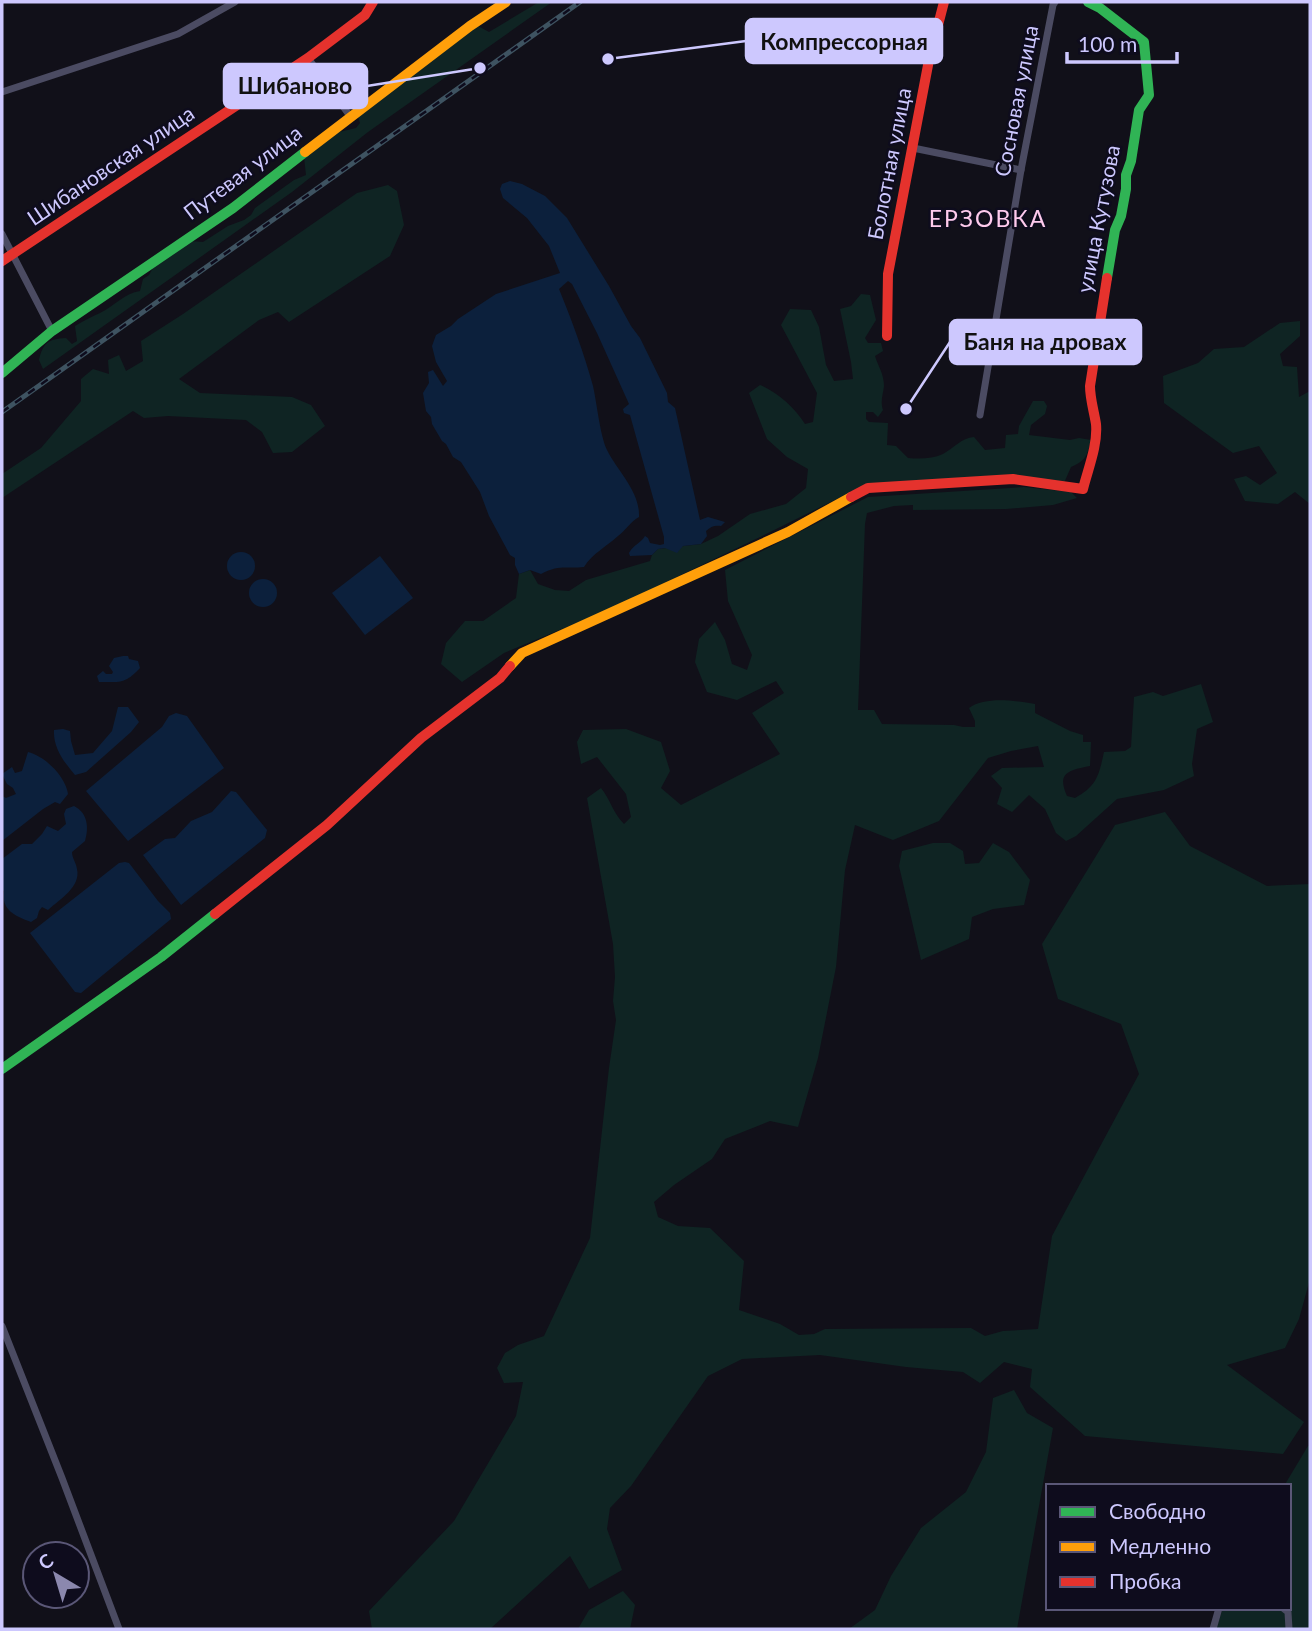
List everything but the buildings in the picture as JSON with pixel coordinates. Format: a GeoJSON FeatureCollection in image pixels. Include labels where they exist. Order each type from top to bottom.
{"type":"FeatureCollection","features":[{"type":"Feature","properties":{"kind":"street"},"geometry":{"type":"LineString","coordinates":[[2,92],[178,34],[235,2]]}},
{"type":"Feature","properties":{"kind":"street","name":"Шибановская улица"},"geometry":{"type":"LineString","coordinates":[[2,261],[309,58],[365,15],[373,2]]}},
{"type":"Feature","properties":{"kind":"street","name":"Путевая улица"},"geometry":{"type":"LineString","coordinates":[[2,373],[52,331],[233,208],[470,26],[506,2]]}},
{"type":"Feature","properties":{"kind":"street","name":"Болотная улица"},"geometry":{"type":"LineString","coordinates":[[887,336],[888,274],[929,60],[944,2]]}},
{"type":"Feature","properties":{"kind":"street","name":"Сосновая улица"},"geometry":{"type":"LineString","coordinates":[[980,415],[1021,170],[1055,2]]}},
{"type":"Feature","properties":{"kind":"street"},"geometry":{"type":"LineString","coordinates":[[1088,2],[1102,5]]}},
{"type":"Feature","properties":{"kind":"street","name":"улица Кутузова"},"geometry":{"type":"LineString","coordinates":[[2,1069],[161,957],[317,833],[421,738],[500,678],[522,653],[788,532],[868,488],[1013,479],[1083,489],[1095,440],[1096,426],[1090,395],[1096,342],[1139,110],[1149,95],[1144,42],[1102,5]]}},
{"type":"Feature","properties":{"kind":"street"},"geometry":{"type":"LineString","coordinates":[[309,58],[351,116]]}},
{"type":"Feature","properties":{"kind":"street"},"geometry":{"type":"LineString","coordinates":[[913,148],[1021,170]]}},
{"type":"Feature","properties":{"kind":"street"},"geometry":{"type":"LineString","coordinates":[[2,234],[52,331]]}},
{"type":"Feature","properties":{"kind":"street"},"geometry":{"type":"LineString","coordinates":[[2,1326],[119,1629]]}},
{"type":"Feature","properties":{"kind":"street"},"geometry":{"type":"LineString","coordinates":[[1213,1629],[1218,1610]]}},
{"type":"Feature","properties":{"kind":"street"},"geometry":{"type":"LineString","coordinates":[[1285,1610],[1289,1629]]}},
{"type":"Feature","properties":{"kind":"green space"},"geometry":{"type":"Polygon","coordinates":[[[539,2],[552,2],[368,132],[292,192],[43,369],[39,360],[47,343],[66,338],[72,344],[77,341],[75,326],[129,294],[140,291],[143,279],[154,266],[190,241],[203,242],[228,226],[244,220],[255,208],[294,180],[306,175],[304,157],[335,133],[356,128],[360,123],[357,114],[478,26],[489,32],[539,2]]]}},
{"type":"Feature","properties":{"kind":"green space"},"geometry":{"type":"Polygon","coordinates":[[[388,185],[397,191],[404,225],[390,256],[289,322],[278,312],[259,320],[179,379],[200,393],[292,397],[311,405],[325,426],[292,452],[273,453],[262,432],[246,420],[168,416],[144,418],[133,411],[2,498],[2,474],[41,448],[81,401],[81,379],[93,369],[109,374],[108,360],[119,355],[126,371],[143,361],[141,341],[357,193],[388,185]]]}},
{"type":"Feature","properties":{"kind":"green space"},"geometry":{"type":"Polygon","coordinates":[[[861,294],[870,295],[876,320],[865,338],[868,343],[881,343],[883,351],[875,356],[884,382],[883,410],[878,417],[873,412],[866,412],[866,419],[869,422],[888,423],[887,445],[896,446],[908,458],[939,456],[961,441],[974,437],[985,450],[1005,448],[1006,435],[1018,434],[1019,426],[1033,401],[1044,401],[1047,406],[1045,414],[1031,425],[1029,435],[1091,440],[1086,456],[1071,467],[1064,483],[865,485],[608,610],[504,653],[462,682],[441,664],[446,643],[465,621],[483,621],[516,598],[519,574],[530,570],[538,584],[555,590],[569,591],[586,580],[650,561],[658,549],[701,544],[750,514],[786,504],[806,488],[808,469],[787,457],[767,439],[749,393],[760,385],[785,401],[805,424],[813,422],[817,393],[781,325],[790,309],[811,310],[819,327],[826,365],[834,381],[853,379],[840,309],[851,306],[861,294]]]}},
{"type":"Feature","properties":{"kind":"green space"},"geometry":{"type":"Polygon","coordinates":[[[1300,321],[1300,336],[1280,354],[1283,366],[1297,367],[1299,397],[1310,391],[1310,504],[1295,492],[1278,504],[1245,501],[1234,479],[1246,476],[1260,485],[1277,473],[1259,446],[1233,453],[1164,403],[1163,376],[1198,363],[1214,349],[1244,347],[1280,323],[1300,321]]]}},
{"type":"Feature","properties":{"kind":"green space"},"geometry":{"type":"Polygon","coordinates":[[[1024,487],[1071,492],[1077,498],[1053,505],[1006,509],[913,510],[913,505],[894,506],[867,513],[858,710],[874,710],[882,724],[975,727],[969,708],[976,704],[1001,700],[1035,704],[1035,713],[1083,735],[1083,742],[1091,742],[1090,766],[1071,771],[1064,777],[1067,796],[1075,798],[1093,784],[1104,752],[1125,751],[1131,747],[1134,697],[1153,692],[1163,696],[1201,684],[1213,722],[1197,729],[1192,764],[1194,776],[1164,790],[1117,799],[1076,836],[1066,841],[1056,833],[1045,809],[1029,795],[1012,812],[997,804],[1002,788],[991,776],[1002,768],[1044,767],[1038,746],[988,758],[939,821],[893,840],[855,825],[845,870],[836,967],[818,1058],[798,1127],[770,1121],[725,1139],[712,1159],[654,1202],[658,1217],[678,1226],[710,1228],[744,1261],[739,1310],[780,1324],[799,1335],[814,1334],[825,1329],[971,1328],[985,1336],[1003,1331],[1038,1329],[1052,1236],[1139,1074],[1121,1024],[1058,999],[1042,944],[1115,825],[1165,812],[1190,846],[1267,886],[1310,884],[1310,1279],[1299,1319],[1285,1348],[1227,1365],[1304,1422],[1283,1454],[1085,1436],[1030,1387],[1032,1369],[1004,1362],[980,1383],[963,1372],[820,1355],[742,1359],[708,1376],[631,1486],[610,1508],[607,1529],[622,1570],[589,1589],[570,1556],[490,1629],[372,1629],[369,1611],[454,1521],[516,1416],[523,1382],[504,1383],[497,1368],[505,1353],[518,1345],[544,1336],[590,1238],[616,1020],[613,1001],[613,944],[587,798],[601,788],[624,824],[631,817],[626,794],[597,757],[581,764],[577,742],[583,730],[626,729],[661,742],[670,771],[661,788],[681,805],[780,754],[752,713],[784,693],[776,681],[737,700],[707,692],[695,662],[699,639],[715,622],[725,640],[732,664],[747,670],[752,655],[728,601],[725,570],[868,497],[1024,487]]]}},
{"type":"Feature","properties":{"kind":"green space"},"geometry":{"type":"Polygon","coordinates":[[[933,843],[950,843],[963,851],[965,864],[979,863],[993,843],[1009,852],[1030,880],[1024,905],[993,909],[972,917],[969,939],[921,960],[899,866],[902,851],[933,843]]]}},
{"type":"Feature","properties":{"kind":"green space"},"geometry":{"type":"Polygon","coordinates":[[[1014,1390],[1027,1413],[1053,1428],[1017,1629],[849,1629],[875,1610],[891,1576],[921,1528],[966,1492],[986,1452],[993,1398],[1014,1390]]]}},
{"type":"Feature","properties":{"kind":"green space"},"geometry":{"type":"Polygon","coordinates":[[[1310,1446],[1310,1629],[1216,1629],[1222,1610],[1291,1610],[1291,1484],[1285,1484],[1310,1446]]]}},
{"type":"Feature","properties":{"kind":"green space"},"geometry":{"type":"Polygon","coordinates":[[[623,1591],[635,1605],[630,1629],[578,1629],[589,1610],[623,1591]]]}},
{"type":"Feature","properties":{"kind":"water"},"geometry":{"type":"Polygon","coordinates":[[[510,181],[545,196],[567,218],[640,338],[667,393],[668,402],[675,408],[700,520],[708,517],[725,522],[721,526],[708,529],[701,544],[683,546],[677,553],[665,548],[658,549],[652,555],[630,556],[631,550],[645,536],[650,543],[660,545],[664,544],[664,537],[630,415],[624,413],[623,409],[629,404],[597,333],[568,281],[559,289],[593,386],[605,444],[632,490],[639,517],[595,554],[584,567],[558,568],[541,574],[530,570],[519,574],[515,558],[510,555],[489,516],[480,492],[432,424],[426,411],[423,393],[429,383],[428,372],[433,370],[443,386],[447,381],[436,362],[432,346],[436,335],[496,294],[560,273],[549,246],[527,218],[503,198],[500,189],[502,184],[510,181]]]}},
{"type":"Feature","properties":{"kind":"water"},"geometry":{"type":"Polygon","coordinates":[[[241,552],[251,556],[255,566],[251,576],[241,580],[231,576],[227,566],[231,556],[241,552]]]}},
{"type":"Feature","properties":{"kind":"water"},"geometry":{"type":"Polygon","coordinates":[[[380,556],[413,598],[365,635],[332,593],[380,556]]]}},
{"type":"Feature","properties":{"kind":"water"},"geometry":{"type":"Polygon","coordinates":[[[263,579],[273,583],[277,593],[273,603],[263,607],[253,603],[249,593],[253,583],[263,579]]]}},
{"type":"Feature","properties":{"kind":"water"},"geometry":{"type":"Polygon","coordinates":[[[123,656],[138,661],[140,668],[122,681],[99,682],[97,676],[103,671],[112,674],[109,666],[114,658],[123,656]]]}},
{"type":"Feature","properties":{"kind":"water"},"geometry":{"type":"Polygon","coordinates":[[[118,707],[128,707],[139,722],[86,772],[75,775],[57,749],[54,730],[70,731],[75,755],[93,753],[112,731],[118,707]]]}},
{"type":"Feature","properties":{"kind":"water"},"geometry":{"type":"Polygon","coordinates":[[[176,713],[187,716],[224,768],[128,841],[86,791],[162,727],[169,716],[176,713]]]}},
{"type":"Feature","properties":{"kind":"water"},"geometry":{"type":"Polygon","coordinates":[[[28,752],[54,768],[68,794],[60,804],[55,802],[43,809],[2,841],[2,796],[6,798],[16,794],[2,774],[12,767],[15,773],[22,771],[28,752]]]}},
{"type":"Feature","properties":{"kind":"water"},"geometry":{"type":"Polygon","coordinates":[[[231,791],[236,792],[267,830],[265,838],[181,905],[143,855],[165,839],[175,838],[191,821],[212,812],[231,791]]]}},
{"type":"Feature","properties":{"kind":"water"},"geometry":{"type":"Polygon","coordinates":[[[74,806],[85,817],[87,826],[85,841],[72,852],[77,869],[76,881],[48,910],[42,907],[37,918],[31,922],[7,908],[2,890],[2,859],[22,844],[32,844],[47,826],[58,831],[66,824],[66,809],[74,806]]]}},
{"type":"Feature","properties":{"kind":"water"},"geometry":{"type":"Polygon","coordinates":[[[119,863],[129,863],[170,913],[171,919],[81,993],[75,992],[30,933],[119,863]]]}},
{"type":"Feature","properties":{"kind":"railway"},"geometry":{"type":"LineString","coordinates":[[2,412],[580,2]]}},
{"type":"Feature","properties":{"kind":"traffic: fast"},"geometry":{"type":"LineString","coordinates":[[1088,2],[1144,42],[1149,95],[1139,110],[1121,216],[1115,230],[1107,278]]}},
{"type":"Feature","properties":{"kind":"traffic: fast"},"geometry":{"type":"LineString","coordinates":[[2,373],[52,331],[233,208],[305,152]]}},
{"type":"Feature","properties":{"kind":"traffic: fast"},"geometry":{"type":"LineString","coordinates":[[2,1069],[161,957],[215,914]]}},
{"type":"Feature","properties":{"kind":"traffic: slow"},"geometry":{"type":"LineString","coordinates":[[305,152],[470,26],[506,2]]}},
{"type":"Feature","properties":{"kind":"traffic: slow"},"geometry":{"type":"LineString","coordinates":[[510,666],[522,653],[788,532],[851,497]]}},
{"type":"Feature","properties":{"kind":"traffic: jam"},"geometry":{"type":"LineString","coordinates":[[2,261],[308,58],[365,15],[373,2]]}},
{"type":"Feature","properties":{"kind":"traffic: jam"},"geometry":{"type":"LineString","coordinates":[[887,336],[888,274],[929,60],[944,2]]}},
{"type":"Feature","properties":{"kind":"traffic: jam"},"geometry":{"type":"LineString","coordinates":[[851,497],[868,488],[1013,479],[1083,489],[1096,440],[1090,386],[1107,278]]}},
{"type":"Feature","properties":{"kind":"traffic: jam"},"geometry":{"type":"LineString","coordinates":[[215,914],[327,825],[421,738],[500,678],[510,666]]}},
{"type":"Feature","properties":{"kind":"place","name":"Компрессорная"},"geometry":{"type":"Point","coordinates":[608,59]}},
{"type":"Feature","properties":{"kind":"place","name":"Шибаново"},"geometry":{"type":"Point","coordinates":[480,68]}},
{"type":"Feature","properties":{"kind":"place","name":"Баня на дровах"},"geometry":{"type":"Point","coordinates":[906,409]}},
{"type":"Feature","properties":{"kind":"district","name":"ЕРЗОВКА"},"geometry":{"type":"Point","coordinates":[988,219]}}]}
